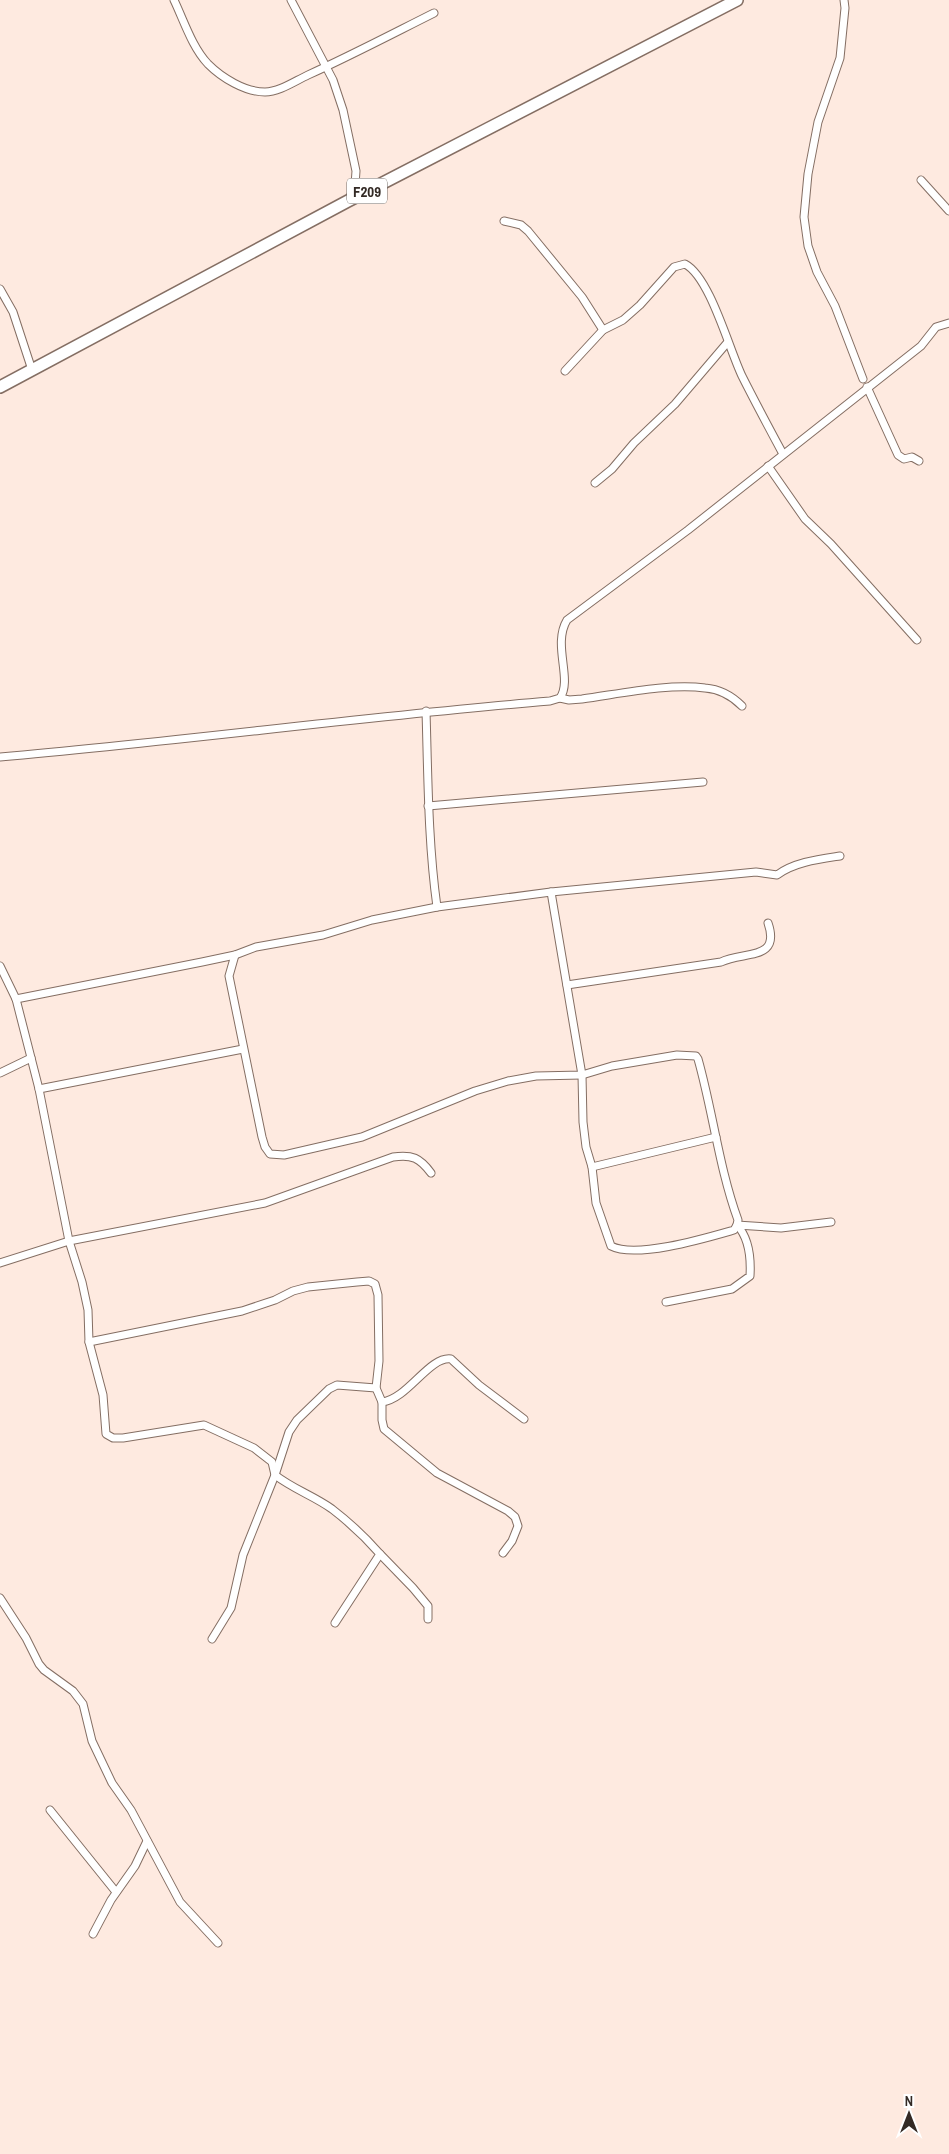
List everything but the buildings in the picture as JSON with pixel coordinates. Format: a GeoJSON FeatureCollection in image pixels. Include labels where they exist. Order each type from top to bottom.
{"type":"FeatureCollection","features":[{"type":"Feature","properties":{"kind":"main road","name":"F209"},"geometry":{"type":"LineString","coordinates":[[0,387],[348,201],[737,0]]}},
{"type":"Feature","properties":{"kind":"street"},"geometry":{"type":"LineString","coordinates":[[174,0],[198,51],[207,63],[218,73],[249,90],[267,92],[283,87],[326,67],[434,13]]}},
{"type":"Feature","properties":{"kind":"street"},"geometry":{"type":"LineString","coordinates":[[291,0],[338,92],[354,154],[356,185],[348,201]]}},
{"type":"Feature","properties":{"kind":"street"},"geometry":{"type":"LineString","coordinates":[[844,0],[840,58],[818,122],[808,174],[804,218],[808,246],[817,272],[836,306],[863,379]]}},
{"type":"Feature","properties":{"kind":"street"},"geometry":{"type":"LineString","coordinates":[[921,180],[949,211]]}},
{"type":"Feature","properties":{"kind":"street"},"geometry":{"type":"LineString","coordinates":[[504,221],[520,225],[528,231],[582,297],[604,330]]}},
{"type":"Feature","properties":{"kind":"street"},"geometry":{"type":"LineString","coordinates":[[565,371],[604,330],[623,320],[640,305],[674,267],[685,264],[691,267],[714,304],[741,374],[783,454]]}},
{"type":"Feature","properties":{"kind":"street"},"geometry":{"type":"LineString","coordinates":[[0,289],[13,312],[32,370]]}},
{"type":"Feature","properties":{"kind":"street"},"geometry":{"type":"LineString","coordinates":[[560,698],[565,687],[561,640],[562,628],[567,620],[688,530],[921,346],[936,327],[949,323]]}},
{"type":"Feature","properties":{"kind":"street"},"geometry":{"type":"LineString","coordinates":[[595,483],[612,469],[634,442],[675,404],[728,343]]}},
{"type":"Feature","properties":{"kind":"street"},"geometry":{"type":"LineString","coordinates":[[867,387],[898,455],[904,458],[912,457],[919,461]]}},
{"type":"Feature","properties":{"kind":"street"},"geometry":{"type":"LineString","coordinates":[[768,466],[805,519],[831,544],[917,640]]}},
{"type":"Feature","properties":{"kind":"street"},"geometry":{"type":"LineString","coordinates":[[0,757],[76,752],[426,711],[550,701],[560,698],[582,699],[670,688],[706,688],[724,693],[742,706]]}},
{"type":"Feature","properties":{"kind":"street"},"geometry":{"type":"LineString","coordinates":[[426,711],[428,806],[432,870],[437,907]]}},
{"type":"Feature","properties":{"kind":"street"},"geometry":{"type":"LineString","coordinates":[[428,806],[702,782]]}},
{"type":"Feature","properties":{"kind":"street"},"geometry":{"type":"LineString","coordinates":[[16,999],[235,955],[256,947],[324,935],[372,920],[437,907],[551,892],[756,872],[777,875],[786,869],[813,860],[840,856]]}},
{"type":"Feature","properties":{"kind":"street"},"geometry":{"type":"LineString","coordinates":[[235,955],[229,976],[264,1146],[270,1154],[284,1156],[362,1137],[459,1098],[508,1081],[536,1076],[582,1075],[612,1066],[659,1058],[696,1056],[706,1085],[725,1178],[738,1220],[734,1230],[680,1244],[639,1250],[619,1250],[611,1246],[596,1203],[592,1167],[586,1147],[583,1122],[582,1075],[551,892]]}},
{"type":"Feature","properties":{"kind":"street"},"geometry":{"type":"LineString","coordinates":[[567,985],[644,975],[721,962],[732,957],[748,956],[764,950],[770,945],[772,934],[768,922]]}},
{"type":"Feature","properties":{"kind":"street"},"geometry":{"type":"LineString","coordinates":[[0,966],[16,999],[40,1089],[69,1241],[82,1282],[88,1310],[89,1342],[103,1396],[106,1434],[123,1438],[204,1425],[254,1448],[269,1458],[275,1475],[303,1494],[331,1509],[380,1554],[414,1588],[428,1606],[428,1619]]}},
{"type":"Feature","properties":{"kind":"street"},"geometry":{"type":"LineString","coordinates":[[40,1089],[243,1049]]}},
{"type":"Feature","properties":{"kind":"street"},"geometry":{"type":"LineString","coordinates":[[0,1073],[31,1058]]}},
{"type":"Feature","properties":{"kind":"street"},"geometry":{"type":"LineString","coordinates":[[592,1167],[716,1137]]}},
{"type":"Feature","properties":{"kind":"street"},"geometry":{"type":"LineString","coordinates":[[0,1263],[69,1241],[265,1203],[393,1157],[415,1158],[422,1161],[430,1173]]}},
{"type":"Feature","properties":{"kind":"street"},"geometry":{"type":"LineString","coordinates":[[737,1225],[781,1228],[831,1222]]}},
{"type":"Feature","properties":{"kind":"street"},"geometry":{"type":"LineString","coordinates":[[666,1302],[732,1289],[750,1276],[745,1234],[737,1225]]}},
{"type":"Feature","properties":{"kind":"street"},"geometry":{"type":"LineString","coordinates":[[89,1342],[242,1310],[308,1287],[369,1282],[375,1284],[378,1295],[380,1361],[376,1388],[382,1402],[384,1429],[437,1474],[467,1491],[489,1500],[515,1517],[518,1526],[512,1541],[503,1553]]}},
{"type":"Feature","properties":{"kind":"street"},"geometry":{"type":"LineString","coordinates":[[382,1402],[400,1395],[426,1371],[446,1358],[451,1358],[479,1385],[524,1419]]}},
{"type":"Feature","properties":{"kind":"street"},"geometry":{"type":"LineString","coordinates":[[212,1639],[230,1608],[243,1555],[275,1475],[289,1432],[297,1420],[330,1388],[337,1385],[376,1388]]}},
{"type":"Feature","properties":{"kind":"street"},"geometry":{"type":"LineString","coordinates":[[335,1623],[380,1554]]}},
{"type":"Feature","properties":{"kind":"street"},"geometry":{"type":"LineString","coordinates":[[0,1598],[26,1638],[39,1664],[44,1670],[73,1691],[83,1704],[96,1750],[112,1783],[130,1810],[180,1902],[218,1943]]}},
{"type":"Feature","properties":{"kind":"street"},"geometry":{"type":"LineString","coordinates":[[50,1810],[116,1892]]}},
{"type":"Feature","properties":{"kind":"street"},"geometry":{"type":"LineString","coordinates":[[93,1934],[116,1892],[135,1866],[147,1841]]}}]}
